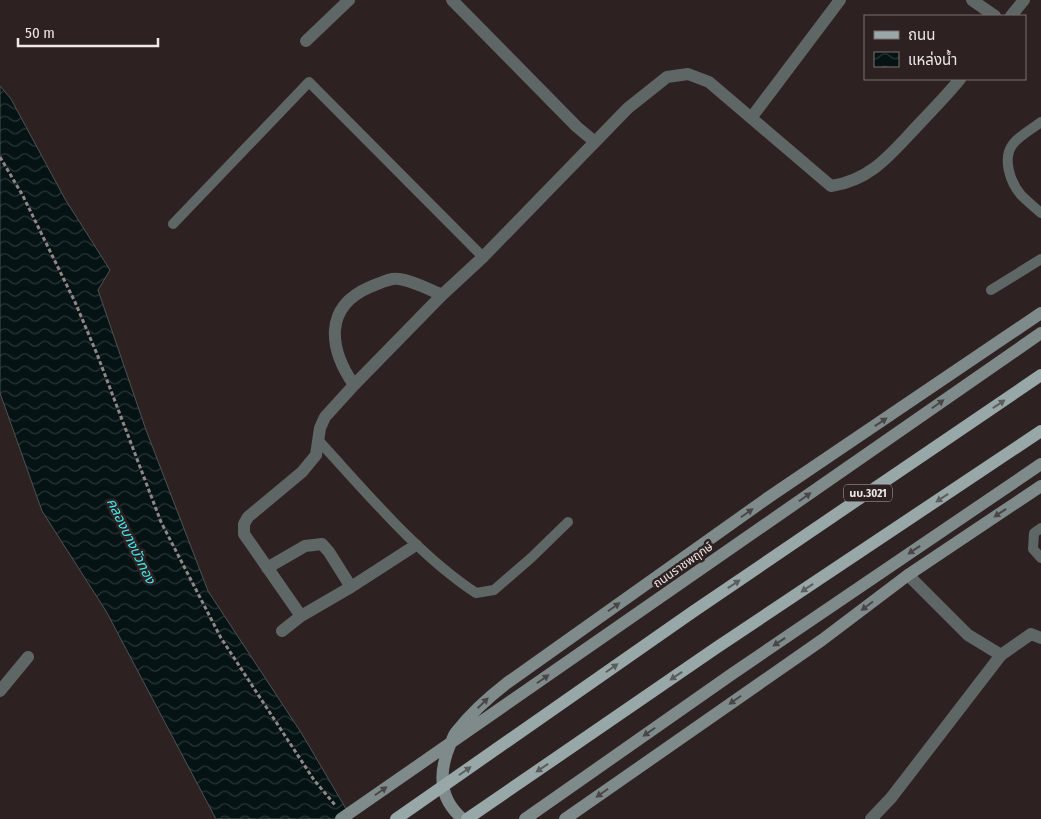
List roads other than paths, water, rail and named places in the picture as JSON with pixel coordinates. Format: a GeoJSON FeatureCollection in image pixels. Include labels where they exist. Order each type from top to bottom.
{"type":"FeatureCollection","features":[{"type":"Feature","properties":{"kind":"main road"},"geometry":{"type":"LineString","coordinates":[[462,819],[453,811],[445,795],[441,776],[446,754],[455,733],[484,701],[769,497],[1041,313]]}},
{"type":"Feature","properties":{"kind":"main road","name":"ถนนราชพฤกษ์"},"geometry":{"type":"LineString","coordinates":[[339,813],[679,585],[1041,333]]}},
{"type":"Feature","properties":{"kind":"main road","name":"นบ.3021"},"geometry":{"type":"LineString","coordinates":[[396,819],[694,611],[1041,375]]}},
{"type":"Feature","properties":{"kind":"main road"},"geometry":{"type":"LineString","coordinates":[[467,819],[716,648],[1041,431]]}},
{"type":"Feature","properties":{"kind":"main road"},"geometry":{"type":"LineString","coordinates":[[525,819],[732,674],[1041,464]]}},
{"type":"Feature","properties":{"kind":"main road"},"geometry":{"type":"LineString","coordinates":[[565,819],[822,640],[908,575],[1041,486]]}},
{"type":"Feature","properties":{"kind":"street"},"geometry":{"type":"LineString","coordinates":[[306,41],[349,0]]}},
{"type":"Feature","properties":{"kind":"street"},"geometry":{"type":"LineString","coordinates":[[452,0],[577,127],[595,142]]}},
{"type":"Feature","properties":{"kind":"street"},"geometry":{"type":"LineString","coordinates":[[751,118],[840,0]]}},
{"type":"Feature","properties":{"kind":"street"},"geometry":{"type":"LineString","coordinates":[[973,0],[994,15]]}},
{"type":"Feature","properties":{"kind":"street"},"geometry":{"type":"LineString","coordinates":[[1012,15],[1024,0]]}},
{"type":"Feature","properties":{"kind":"street"},"geometry":{"type":"LineString","coordinates":[[301,616],[244,534],[244,524],[248,516],[302,472],[316,455],[320,428],[325,417],[354,385],[442,295],[483,257],[628,108],[667,78],[688,74],[709,82],[831,186],[847,184],[884,162],[959,80]]}},
{"type":"Feature","properties":{"kind":"street"},"geometry":{"type":"LineString","coordinates":[[354,385],[345,372],[338,356],[334,338],[334,323],[345,304],[366,289],[397,278],[414,282],[442,295]]}},
{"type":"Feature","properties":{"kind":"street"},"geometry":{"type":"LineString","coordinates":[[267,568],[305,546],[322,544],[351,587]]}},
{"type":"Feature","properties":{"kind":"street"},"geometry":{"type":"LineString","coordinates":[[282,631],[301,616],[351,587],[416,545]]}},
{"type":"Feature","properties":{"kind":"street"},"geometry":{"type":"LineString","coordinates":[[908,575],[968,635],[1000,655]]}},
{"type":"Feature","properties":{"kind":"street"},"geometry":{"type":"LineString","coordinates":[[871,819],[891,798],[1000,655],[1031,634],[1041,638]]}},
{"type":"Feature","properties":{"kind":"street"},"geometry":{"type":"LineString","coordinates":[[0,691],[28,657]]}},
{"type":"Feature","properties":{"kind":"lane"},"geometry":{"type":"LineString","coordinates":[[173,224],[309,82],[483,257]]}},
{"type":"Feature","properties":{"kind":"lane"},"geometry":{"type":"LineString","coordinates":[[1041,122],[1023,134],[1012,145],[1007,157],[1008,171],[1019,193],[1041,213]]}},
{"type":"Feature","properties":{"kind":"lane"},"geometry":{"type":"LineString","coordinates":[[991,290],[1041,259]]}},
{"type":"Feature","properties":{"kind":"lane"},"geometry":{"type":"LineString","coordinates":[[319,441],[416,545],[458,581],[476,593],[494,590],[568,522]]}},
{"type":"Feature","properties":{"kind":"lane"},"geometry":{"type":"LineString","coordinates":[[1041,528],[1034,533],[1033,549],[1041,558]]}},
{"type":"Feature","properties":{"kind":"water","name":"คลองบางบัวทอง"},"geometry":{"type":"Polygon","coordinates":[[[0,86],[11,99],[65,199],[110,270],[98,290],[146,430],[208,591],[302,734],[352,819],[216,819],[106,611],[42,511],[0,393],[0,86]]]}}]}
